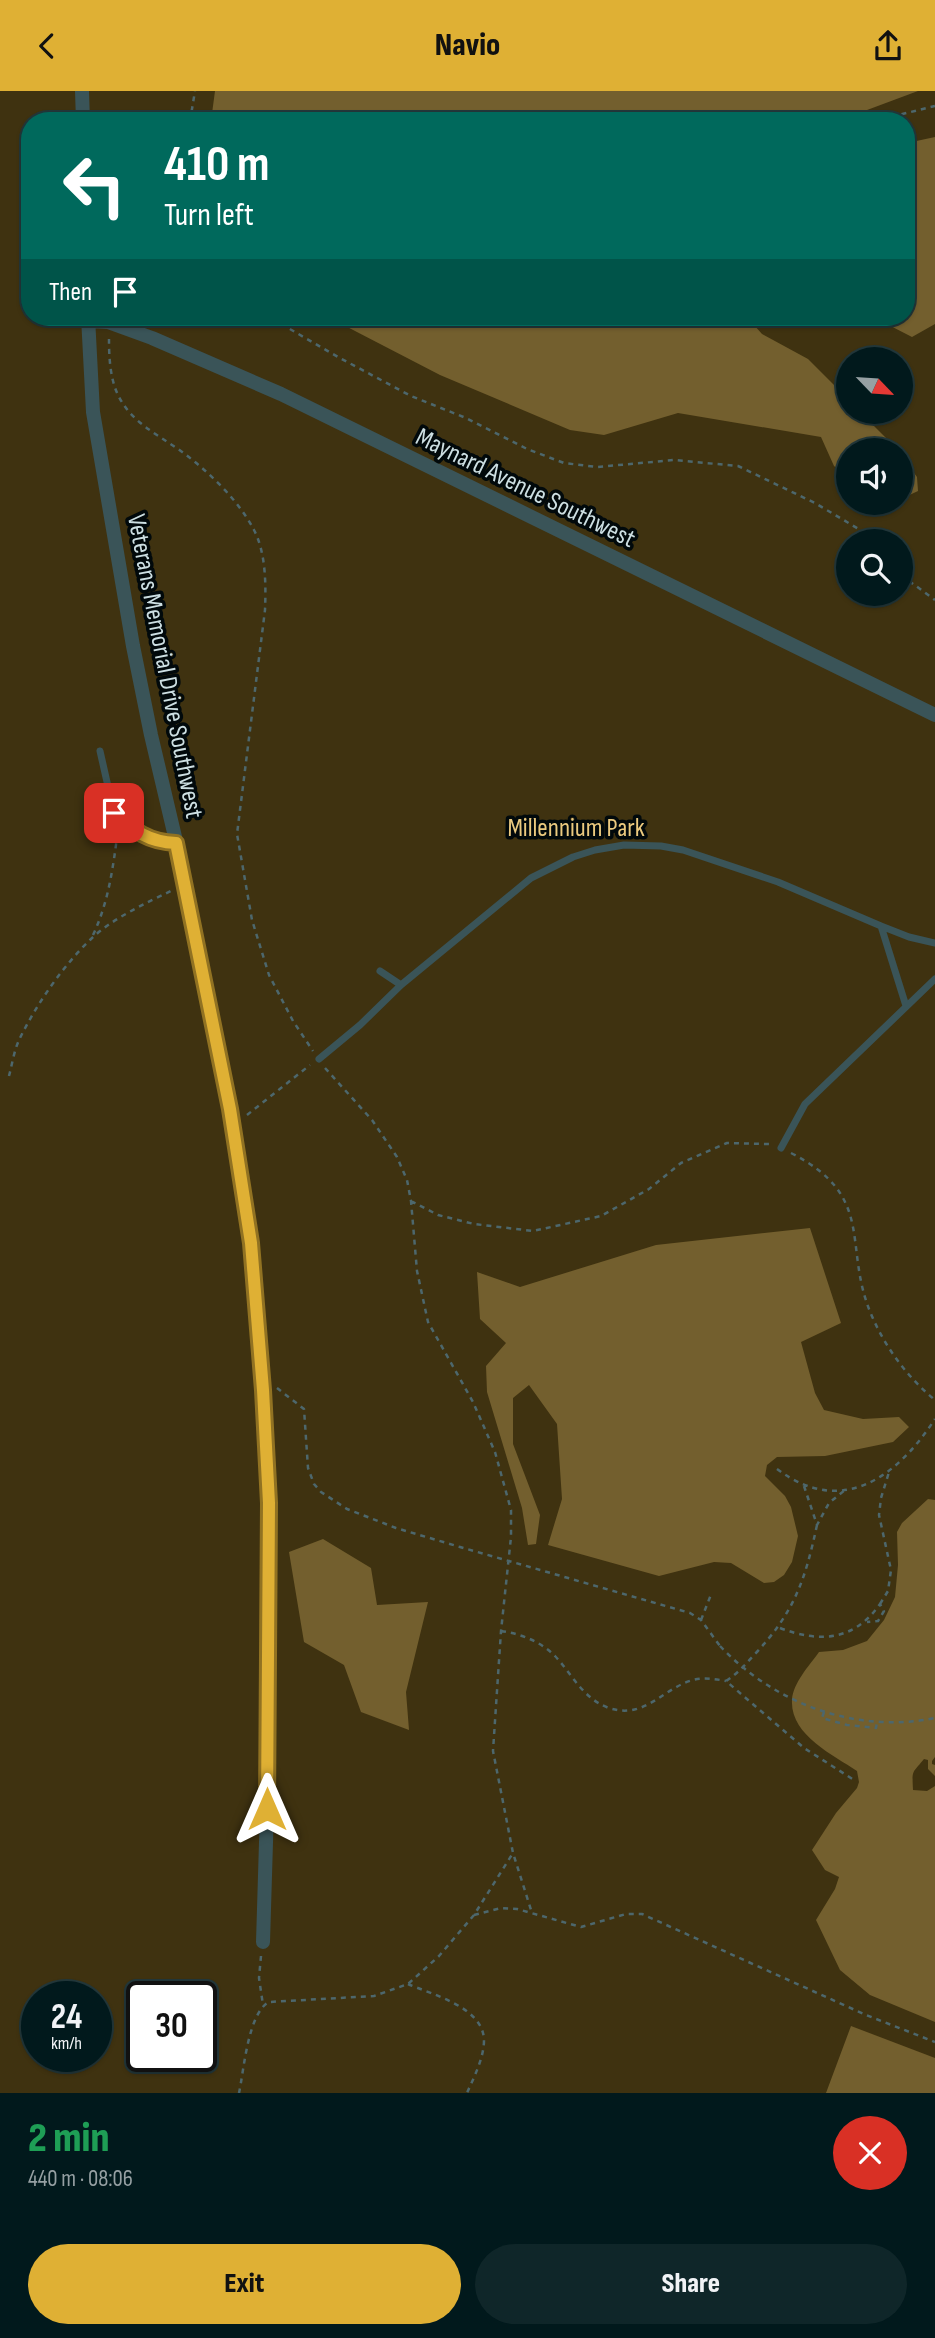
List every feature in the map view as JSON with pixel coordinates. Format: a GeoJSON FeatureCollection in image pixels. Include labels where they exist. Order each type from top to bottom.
{"type":"FeatureCollection","features":[{"type":"Feature","properties":{"kind":"street"},"geometry":{"type":"LineString","coordinates":[[82,91],[83,112]]}},
{"type":"Feature","properties":{"kind":"street","name":"Veterans Memorial Drive Southwest"},"geometry":{"type":"LineString","coordinates":[[88,326],[93,412],[143,697],[185,884],[232,1122],[251,1243],[269,1503],[267,1809],[263,1942]]}},
{"type":"Feature","properties":{"kind":"street","name":"Maynard Avenue Southwest"},"geometry":{"type":"LineString","coordinates":[[119,326],[281,394],[935,715]]}},
{"type":"Feature","properties":{"kind":"lane"},"geometry":{"type":"LineString","coordinates":[[100,751],[114,813],[132,829],[157,842],[176,843]]}},
{"type":"Feature","properties":{"kind":"lane"},"geometry":{"type":"LineString","coordinates":[[318,1059],[360,1025],[401,985],[531,878],[573,857],[624,845],[661,846],[683,850],[778,882],[909,937],[935,943]]}},
{"type":"Feature","properties":{"kind":"lane"},"geometry":{"type":"LineString","coordinates":[[881,926],[906,1006]]}},
{"type":"Feature","properties":{"kind":"lane"},"geometry":{"type":"LineString","coordinates":[[380,971],[401,985]]}},
{"type":"Feature","properties":{"kind":"lane"},"geometry":{"type":"LineString","coordinates":[[781,1148],[805,1104],[935,979]]}},
{"type":"Feature","properties":{"kind":"path"},"geometry":{"type":"LineString","coordinates":[[192,112],[195,91]]}},
{"type":"Feature","properties":{"kind":"path"},"geometry":{"type":"LineString","coordinates":[[911,112],[935,106]]}},
{"type":"Feature","properties":{"kind":"path"},"geometry":{"type":"LineString","coordinates":[[108,326],[110,363],[118,395],[135,421],[181,451],[222,488],[255,531],[266,583],[265,610],[237,834],[252,920],[268,975],[292,1021],[318,1059],[386,1137],[397,1157],[407,1180],[411,1201],[417,1271],[428,1322],[473,1402],[495,1452],[511,1510],[493,1751],[513,1853],[531,1913]]}},
{"type":"Feature","properties":{"kind":"path"},"geometry":{"type":"LineString","coordinates":[[285,326],[411,396],[564,463],[597,467],[674,460],[738,466],[815,503],[859,529]]}},
{"type":"Feature","properties":{"kind":"path"},"geometry":{"type":"LineString","coordinates":[[913,584],[935,600]]}},
{"type":"Feature","properties":{"kind":"path"},"geometry":{"type":"LineString","coordinates":[[9,1076],[19,1041],[35,1013],[57,979],[91,938],[103,912],[111,885],[120,818]]}},
{"type":"Feature","properties":{"kind":"path"},"geometry":{"type":"LineString","coordinates":[[91,938],[137,908],[185,884]]}},
{"type":"Feature","properties":{"kind":"path"},"geometry":{"type":"LineString","coordinates":[[232,1122],[255,1110],[318,1059]]}},
{"type":"Feature","properties":{"kind":"path"},"geometry":{"type":"LineString","coordinates":[[411,1201],[439,1215],[474,1224],[533,1231],[601,1216],[649,1189],[681,1163],[727,1143],[767,1143],[781,1148],[808,1162],[833,1183],[846,1203],[854,1224],[863,1287],[871,1313],[893,1356],[935,1400]]}},
{"type":"Feature","properties":{"kind":"path"},"geometry":{"type":"LineString","coordinates":[[262,1383],[276,1388],[304,1409],[308,1468],[314,1483],[332,1500],[347,1509],[396,1528],[684,1611],[701,1620],[733,1660],[780,1694],[824,1712],[849,1719],[877,1721],[935,1718]]}},
{"type":"Feature","properties":{"kind":"path"},"geometry":{"type":"LineString","coordinates":[[778,1469],[804,1486],[845,1490],[866,1485],[889,1472],[913,1448],[935,1419]]}},
{"type":"Feature","properties":{"kind":"path"},"geometry":{"type":"LineString","coordinates":[[867,1622],[888,1591],[891,1570],[879,1515],[889,1472]]}},
{"type":"Feature","properties":{"kind":"path"},"geometry":{"type":"LineString","coordinates":[[804,1486],[817,1525]]}},
{"type":"Feature","properties":{"kind":"path"},"geometry":{"type":"LineString","coordinates":[[726,1681],[780,1627],[799,1592],[817,1525],[829,1503],[845,1490]]}},
{"type":"Feature","properties":{"kind":"path"},"geometry":{"type":"LineString","coordinates":[[701,1620],[712,1591]]}},
{"type":"Feature","properties":{"kind":"path"},"geometry":{"type":"LineString","coordinates":[[780,1627],[809,1636],[842,1635],[867,1622],[878,1621],[884,1611],[880,1604]]}},
{"type":"Feature","properties":{"kind":"path"},"geometry":{"type":"LineString","coordinates":[[501,1631],[535,1641],[553,1654],[586,1695],[610,1709],[644,1707],[693,1680],[705,1678],[726,1681],[794,1740],[855,1780]]}},
{"type":"Feature","properties":{"kind":"path"},"geometry":{"type":"LineString","coordinates":[[824,1712],[822,1718],[847,1725],[876,1728],[877,1721]]}},
{"type":"Feature","properties":{"kind":"path"},"geometry":{"type":"LineString","coordinates":[[239,2093],[252,2026],[258,2010],[263,2005],[269,2002],[374,1996],[408,1984],[474,1916],[513,1853]]}},
{"type":"Feature","properties":{"kind":"path"},"geometry":{"type":"LineString","coordinates":[[474,1916],[501,1908],[581,1927],[626,1914],[642,1914],[866,2015],[935,2042]]}},
{"type":"Feature","properties":{"kind":"path"},"geometry":{"type":"LineString","coordinates":[[263,1942],[259,1978],[263,2005]]}},
{"type":"Feature","properties":{"kind":"path"},"geometry":{"type":"LineString","coordinates":[[408,1984],[468,2011],[481,2026],[484,2046],[467,2093]]}},
{"type":"Feature","properties":{"kind":"green space","name":"Millennium Park"},"geometry":{"type":"Polygon","coordinates":[[[0,91],[935,91],[935,2093],[0,2093],[0,91]]]}},
{"type":"Feature","properties":{"kind":"shaded area"},"geometry":{"type":"Polygon","coordinates":[[[215,91],[918,91],[862,112],[212,112],[215,91]]]}},
{"type":"Feature","properties":{"kind":"shaded area"},"geometry":{"type":"Polygon","coordinates":[[[935,137],[935,324],[912,337],[891,326],[915,326],[915,141],[935,137]]]}},
{"type":"Feature","properties":{"kind":"shaded area"},"geometry":{"type":"Polygon","coordinates":[[[345,326],[755,326],[762,334],[808,359],[836,387],[836,424],[872,424],[886,438],[836,438],[836,467],[821,437],[678,413],[604,435],[570,430],[440,375],[345,326]]]}},
{"type":"Feature","properties":{"kind":"shaded area"},"geometry":{"type":"Polygon","coordinates":[[[913,472],[917,477],[918,491],[913,493],[913,472]]]}},
{"type":"Feature","properties":{"kind":"shaded area"},"geometry":{"type":"Polygon","coordinates":[[[810,1228],[841,1323],[801,1342],[815,1393],[824,1410],[863,1419],[899,1417],[909,1427],[893,1442],[825,1456],[777,1457],[767,1465],[765,1476],[785,1496],[791,1507],[798,1536],[792,1562],[784,1575],[774,1582],[764,1583],[731,1563],[714,1562],[659,1576],[548,1545],[562,1499],[557,1424],[529,1385],[513,1398],[513,1444],[540,1515],[536,1544],[528,1545],[522,1508],[487,1392],[486,1366],[506,1343],[480,1319],[477,1272],[520,1287],[656,1245],[810,1228]]]}},
{"type":"Feature","properties":{"kind":"shaded area"},"geometry":{"type":"Polygon","coordinates":[[[928,1499],[935,1500],[935,1757],[932,1764],[935,1765],[935,1776],[928,1769],[928,1760],[924,1759],[913,1775],[913,1790],[927,1791],[935,1786],[935,2022],[870,1995],[840,1970],[816,1920],[835,1889],[839,1877],[825,1870],[812,1850],[859,1782],[857,1771],[825,1751],[805,1734],[793,1712],[792,1700],[798,1681],[819,1652],[843,1650],[867,1641],[884,1620],[895,1597],[897,1532],[902,1523],[928,1499]]]}},
{"type":"Feature","properties":{"kind":"shaded area"},"geometry":{"type":"Polygon","coordinates":[[[323,1539],[371,1568],[377,1605],[428,1602],[406,1692],[409,1730],[361,1712],[344,1665],[304,1642],[289,1552],[323,1539]]]}},
{"type":"Feature","properties":{"kind":"shaded area"},"geometry":{"type":"Polygon","coordinates":[[[851,2026],[935,2058],[935,2093],[826,2093],[851,2026]]]}},
{"type":"Feature","properties":{"kind":"route"},"geometry":{"type":"LineString","coordinates":[[114,813],[132,829],[157,842],[176,843],[230,1109],[251,1243],[269,1503],[267,1809]]}}]}
